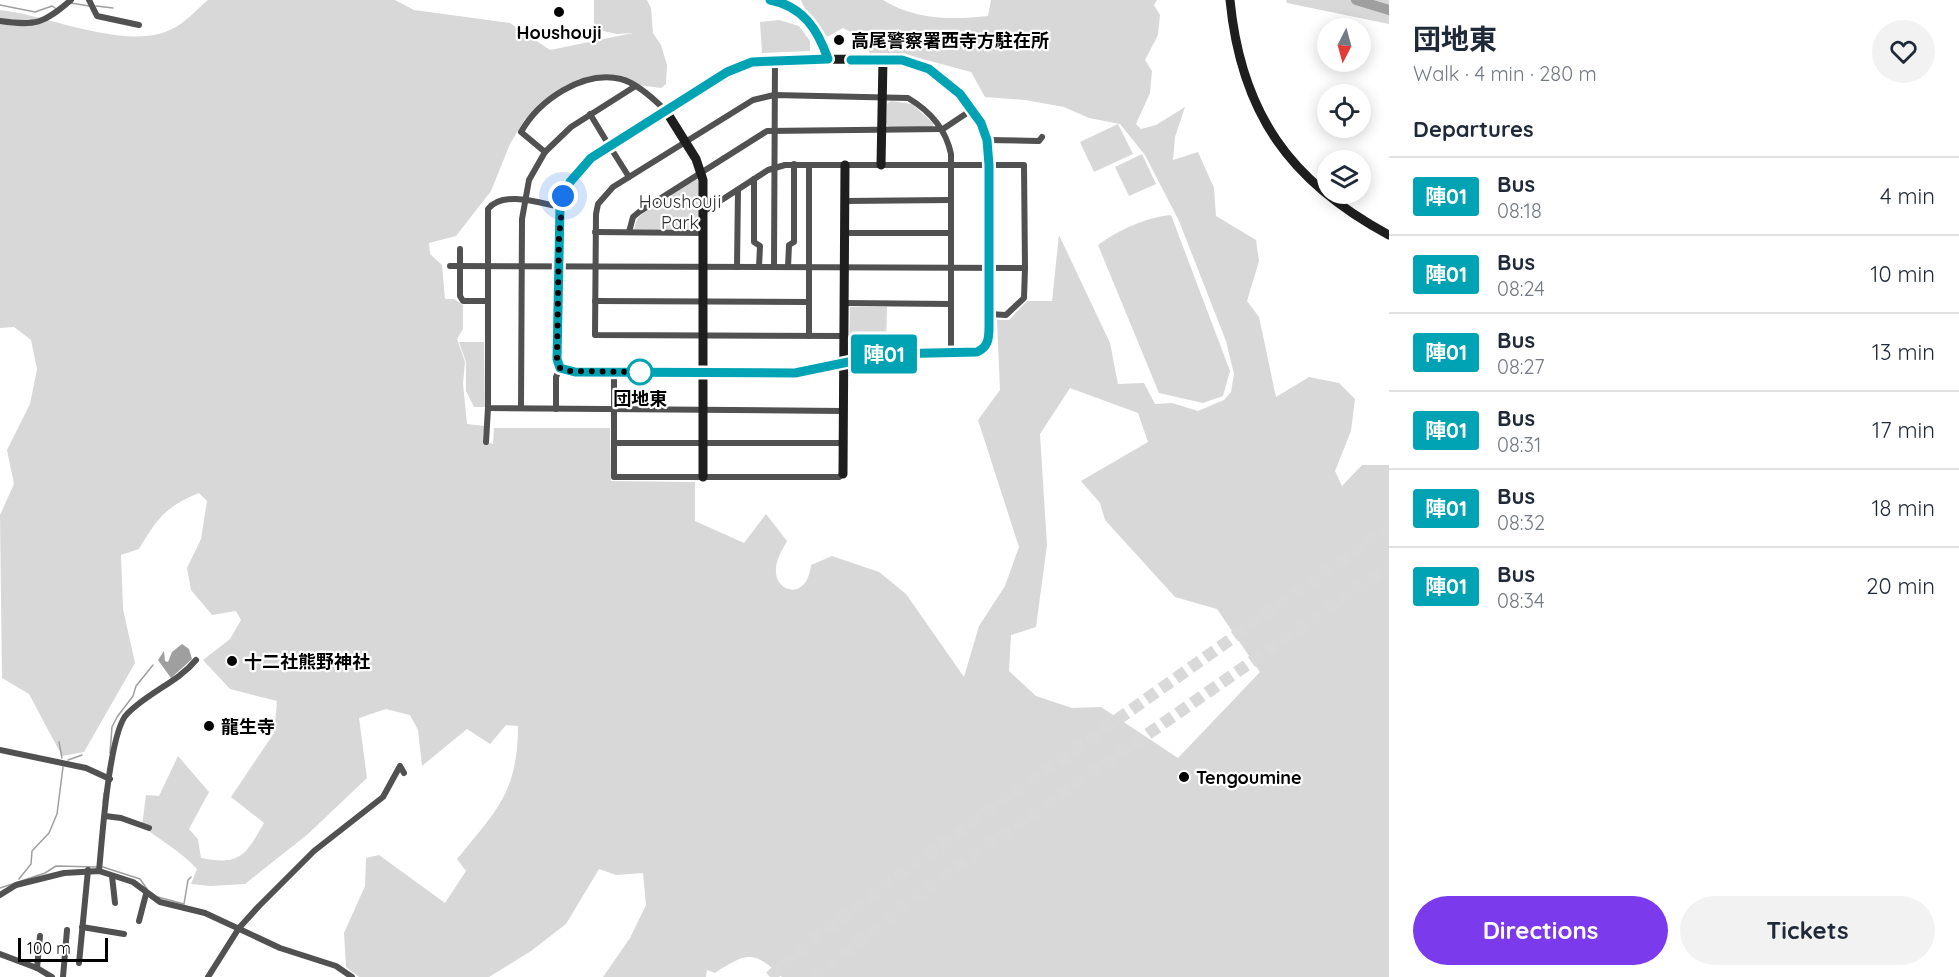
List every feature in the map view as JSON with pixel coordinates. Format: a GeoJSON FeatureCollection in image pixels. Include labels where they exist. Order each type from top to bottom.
{"type":"FeatureCollection","features":[{"type":"Feature","properties":{"kind":"street"},"geometry":{"type":"LineString","coordinates":[[0,21],[36,24],[44,21],[70,0]]}},
{"type":"Feature","properties":{"kind":"street"},"geometry":{"type":"LineString","coordinates":[[89,0],[97,16],[139,25]]}},
{"type":"Feature","properties":{"kind":"street"},"geometry":{"type":"LineString","coordinates":[[770,0],[788,6],[807,19],[820,36],[828,59]]}},
{"type":"Feature","properties":{"kind":"street"},"geometry":{"type":"LineString","coordinates":[[1230,0],[1240,62],[1263,118],[1279,146],[1300,173],[1322,192],[1389,235]]}},
{"type":"Feature","properties":{"kind":"street"},"geometry":{"type":"LineString","coordinates":[[556,409],[556,377],[560,368],[557,359],[560,207],[570,182],[591,158],[727,72],[752,62],[828,59],[902,60],[929,69],[950,85],[973,109],[987,140],[989,165],[989,339],[983,350],[887,354],[795,373],[566,371],[560,368]]}},
{"type":"Feature","properties":{"kind":"street"},"geometry":{"type":"LineString","coordinates":[[881,165],[883,59]]}},
{"type":"Feature","properties":{"kind":"street"},"geometry":{"type":"LineString","coordinates":[[774,267],[775,60]]}},
{"type":"Feature","properties":{"kind":"street"},"geometry":{"type":"LineString","coordinates":[[544,152],[521,132],[526,123],[553,98],[582,81],[623,79],[666,111],[701,171],[703,477]]}},
{"type":"Feature","properties":{"kind":"street"},"geometry":{"type":"LineString","coordinates":[[521,408],[524,200],[529,180],[544,152],[571,127],[634,87]]}},
{"type":"Feature","properties":{"kind":"street"},"geometry":{"type":"LineString","coordinates":[[844,336],[595,335],[595,232],[598,204],[613,188],[629,177],[744,104],[774,95],[908,98],[918,103],[944,129],[949,145],[952,165],[951,353]]}},
{"type":"Feature","properties":{"kind":"street"},"geometry":{"type":"LineString","coordinates":[[628,232],[633,218],[639,212],[761,133],[774,129],[944,129],[973,109]]}},
{"type":"Feature","properties":{"kind":"street"},"geometry":{"type":"LineString","coordinates":[[590,114],[607,142]]}},
{"type":"Feature","properties":{"kind":"street"},"geometry":{"type":"LineString","coordinates":[[987,140],[1039,141],[1042,137]]}},
{"type":"Feature","properties":{"kind":"street"},"geometry":{"type":"LineString","coordinates":[[612,150],[629,177]]}},
{"type":"Feature","properties":{"kind":"street"},"geometry":{"type":"LineString","coordinates":[[788,267],[789,245],[794,242],[794,164]]}},
{"type":"Feature","properties":{"kind":"street"},"geometry":{"type":"LineString","coordinates":[[703,212],[774,167],[794,164],[1024,165],[1024,298],[1006,315],[989,314]]}},
{"type":"Feature","properties":{"kind":"street"},"geometry":{"type":"LineString","coordinates":[[809,165],[809,336]]}},
{"type":"Feature","properties":{"kind":"street"},"geometry":{"type":"LineString","coordinates":[[614,372],[614,477],[839,477],[843,474],[845,165]]}},
{"type":"Feature","properties":{"kind":"street"},"geometry":{"type":"LineString","coordinates":[[754,179],[754,242],[760,246],[759,267]]}},
{"type":"Feature","properties":{"kind":"street"},"geometry":{"type":"LineString","coordinates":[[737,267],[738,190]]}},
{"type":"Feature","properties":{"kind":"street"},"geometry":{"type":"LineString","coordinates":[[486,442],[488,209],[498,201],[524,200],[560,207]]}},
{"type":"Feature","properties":{"kind":"street"},"geometry":{"type":"LineString","coordinates":[[844,201],[951,200]]}},
{"type":"Feature","properties":{"kind":"street"},"geometry":{"type":"LineString","coordinates":[[595,232],[703,233]]}},
{"type":"Feature","properties":{"kind":"street"},"geometry":{"type":"LineString","coordinates":[[844,233],[951,233]]}},
{"type":"Feature","properties":{"kind":"street"},"geometry":{"type":"LineString","coordinates":[[460,249],[460,296],[463,300],[488,301]]}},
{"type":"Feature","properties":{"kind":"street"},"geometry":{"type":"LineString","coordinates":[[450,266],[1024,268]]}},
{"type":"Feature","properties":{"kind":"street"},"geometry":{"type":"LineString","coordinates":[[595,301],[809,302]]}},
{"type":"Feature","properties":{"kind":"street"},"geometry":{"type":"LineString","coordinates":[[844,303],[951,304]]}},
{"type":"Feature","properties":{"kind":"street"},"geometry":{"type":"LineString","coordinates":[[488,408],[843,411]]}},
{"type":"Feature","properties":{"kind":"street"},"geometry":{"type":"LineString","coordinates":[[614,443],[843,443]]}},
{"type":"Feature","properties":{"kind":"street"},"geometry":{"type":"LineString","coordinates":[[99,871],[118,730],[126,715],[177,680],[196,660]]}},
{"type":"Feature","properties":{"kind":"street"},"geometry":{"type":"LineString","coordinates":[[0,750],[86,768],[110,779]]}},
{"type":"Feature","properties":{"kind":"street"},"geometry":{"type":"LineString","coordinates":[[208,977],[240,928],[314,851],[383,797],[400,766],[404,773]]}},
{"type":"Feature","properties":{"kind":"street"},"geometry":{"type":"LineString","coordinates":[[105,816],[121,818],[149,828]]}},
{"type":"Feature","properties":{"kind":"street"},"geometry":{"type":"LineString","coordinates":[[79,963],[88,870]]}},
{"type":"Feature","properties":{"kind":"street"},"geometry":{"type":"LineString","coordinates":[[0,895],[16,885],[64,873],[99,871],[133,882],[146,894],[160,902],[205,914],[280,948],[336,966],[352,977]]}},
{"type":"Feature","properties":{"kind":"street"},"geometry":{"type":"LineString","coordinates":[[112,876],[115,903]]}},
{"type":"Feature","properties":{"kind":"street"},"geometry":{"type":"LineString","coordinates":[[139,921],[146,894]]}},
{"type":"Feature","properties":{"kind":"street"},"geometry":{"type":"LineString","coordinates":[[82,927],[124,934]]}},
{"type":"Feature","properties":{"kind":"street"},"geometry":{"type":"LineString","coordinates":[[63,977],[67,930]]}},
{"type":"Feature","properties":{"kind":"street"},"geometry":{"type":"LineString","coordinates":[[37,968],[40,936]]}},
{"type":"Feature","properties":{"kind":"street"},"geometry":{"type":"LineString","coordinates":[[65,945],[81,946]]}},
{"type":"Feature","properties":{"kind":"street"},"geometry":{"type":"LineString","coordinates":[[0,954],[37,968],[52,977]]}},
{"type":"Feature","properties":{"kind":"green space"},"geometry":{"type":"Polygon","coordinates":[[[208,0],[395,0],[414,10],[510,23],[550,50],[633,33],[617,34],[594,29],[594,0],[647,0],[651,8],[653,33],[661,45],[667,65],[666,84],[661,88],[638,85],[623,76],[600,75],[579,79],[565,86],[525,119],[510,144],[491,191],[456,236],[429,243],[430,254],[442,265],[445,299],[454,299],[463,305],[463,329],[457,339],[465,362],[463,384],[467,424],[484,426],[483,441],[493,444],[494,428],[610,428],[611,481],[695,482],[695,521],[744,543],[766,514],[787,541],[776,564],[778,580],[786,588],[792,590],[804,584],[811,565],[832,556],[879,572],[906,594],[964,677],[979,626],[1005,586],[1019,547],[978,420],[1000,390],[997,320],[1009,320],[1027,301],[1052,301],[1059,235],[1110,343],[1118,384],[1144,383],[1155,404],[1172,403],[1198,411],[1224,400],[1231,392],[1234,374],[1226,341],[1179,221],[1145,155],[1120,124],[1089,118],[1064,107],[1025,100],[985,97],[971,72],[919,58],[871,56],[864,39],[843,28],[827,37],[801,0],[883,0],[895,7],[921,15],[961,18],[988,16],[991,0],[1157,0],[1154,5],[1160,15],[1158,35],[1145,60],[1152,71],[1150,93],[1136,124],[1141,129],[1156,125],[1185,107],[1175,137],[1173,160],[1198,152],[1214,188],[1216,216],[1256,240],[1259,261],[1247,301],[1259,317],[1276,397],[1309,377],[1339,383],[1355,399],[1351,431],[1335,471],[1342,486],[1362,465],[1389,465],[1389,977],[782,977],[764,962],[750,957],[735,961],[715,973],[707,970],[706,977],[603,977],[630,938],[646,905],[643,873],[616,875],[599,869],[566,924],[531,951],[489,977],[359,977],[346,967],[344,933],[365,886],[366,858],[379,855],[445,903],[466,871],[457,859],[502,799],[514,768],[517,749],[518,726],[506,725],[490,744],[467,729],[422,766],[418,730],[410,715],[386,709],[359,718],[367,778],[308,834],[245,884],[210,886],[191,884],[197,869],[177,851],[142,826],[146,795],[159,796],[178,756],[209,792],[189,829],[198,839],[201,858],[225,860],[241,855],[247,850],[264,823],[231,797],[274,733],[277,701],[230,689],[203,660],[230,639],[241,620],[236,611],[212,615],[191,590],[187,568],[201,539],[207,501],[199,493],[178,503],[157,522],[139,549],[121,555],[123,609],[135,663],[84,752],[62,756],[29,694],[2,678],[0,515],[14,484],[7,450],[30,404],[37,369],[31,340],[14,327],[0,328],[0,10],[110,34],[154,35],[177,26],[208,0]],[[1070,388],[1040,434],[1047,545],[1036,627],[1011,635],[1009,671],[1036,696],[1072,708],[1101,707],[1178,758],[1260,672],[1217,609],[1175,597],[1105,520],[1100,503],[1081,481],[1148,442],[1138,413],[1070,388]]]}},
{"type":"Feature","properties":{"kind":"green space"},"geometry":{"type":"Polygon","coordinates":[[[1286,0],[1389,0],[1389,24],[1371,20],[1371,18],[1360,18],[1287,3],[1286,0]]]}},
{"type":"Feature","properties":{"kind":"green space"},"geometry":{"type":"Polygon","coordinates":[[[779,20],[799,26],[810,41],[810,51],[762,53],[760,22],[779,20]]]}},
{"type":"Feature","properties":{"kind":"green space"},"geometry":{"type":"Polygon","coordinates":[[[891,101],[912,104],[934,124],[932,127],[889,127],[886,124],[887,104],[891,101]]]}},
{"type":"Feature","properties":{"kind":"green space"},"geometry":{"type":"Polygon","coordinates":[[[1118,124],[1133,154],[1094,172],[1080,142],[1118,124]]]}},
{"type":"Feature","properties":{"kind":"green space"},"geometry":{"type":"Polygon","coordinates":[[[1142,154],[1156,184],[1129,196],[1115,167],[1142,154]]]}},
{"type":"Feature","properties":{"kind":"green space","name":"Houshouji Park"},"geometry":{"type":"Polygon","coordinates":[[[696,179],[699,181],[699,225],[695,230],[634,229],[637,219],[642,214],[696,179]]]}},
{"type":"Feature","properties":{"kind":"green space"},"geometry":{"type":"Polygon","coordinates":[[[1171,215],[1230,371],[1223,396],[1203,403],[1159,393],[1098,245],[1133,225],[1152,218],[1171,215]]]}},
{"type":"Feature","properties":{"kind":"green space"},"geometry":{"type":"Polygon","coordinates":[[[850,307],[887,307],[886,347],[849,355],[850,307]]]}},
{"type":"Feature","properties":{"kind":"green space"},"geometry":{"type":"Polygon","coordinates":[[[459,342],[484,342],[485,407],[474,407],[466,391],[466,362],[459,342]]]}},
{"type":"Feature","properties":{"kind":"shaded area"},"geometry":{"type":"Polygon","coordinates":[[[182,644],[189,649],[192,659],[171,678],[158,660],[164,651],[165,661],[168,662],[172,652],[182,644]]]}},
{"type":"Feature","properties":{"kind":"waterway"},"geometry":{"type":"LineString","coordinates":[[1356,0],[1389,10]]}},
{"type":"Feature","properties":{"kind":"waterway"},"geometry":{"type":"LineString","coordinates":[[71,3],[89,6]]}},
{"type":"Feature","properties":{"kind":"waterway"},"geometry":{"type":"LineString","coordinates":[[0,5],[35,12],[52,6],[55,8]]}},
{"type":"Feature","properties":{"kind":"waterway"},"geometry":{"type":"LineString","coordinates":[[96,6],[113,8]]}},
{"type":"Feature","properties":{"kind":"waterway"},"geometry":{"type":"LineString","coordinates":[[110,753],[112,727],[133,696],[136,686],[153,665]]}},
{"type":"Feature","properties":{"kind":"waterway"},"geometry":{"type":"LineString","coordinates":[[59,742],[62,758]]}},
{"type":"Feature","properties":{"kind":"waterway"},"geometry":{"type":"LineString","coordinates":[[68,760],[82,755]]}},
{"type":"Feature","properties":{"kind":"waterway"},"geometry":{"type":"LineString","coordinates":[[19,879],[31,864],[32,851],[49,833],[57,814],[63,767]]}},
{"type":"Feature","properties":{"kind":"waterway"},"geometry":{"type":"LineString","coordinates":[[103,803],[104,793]]}},
{"type":"Feature","properties":{"kind":"waterway"},"geometry":{"type":"LineString","coordinates":[[0,888],[45,873],[56,866],[98,867]]}},
{"type":"Feature","properties":{"kind":"waterway"},"geometry":{"type":"LineString","coordinates":[[103,867],[140,879],[147,889]]}},
{"type":"Feature","properties":{"kind":"waterway"},"geometry":{"type":"LineString","coordinates":[[158,897],[184,904],[188,880],[191,877]]}},
{"type":"Feature","properties":{"kind":"tunnel"},"geometry":{"type":"LineString","coordinates":[[770,977],[805,946],[918,861],[1389,527]]}},
{"type":"Feature","properties":{"kind":"tunnel"},"geometry":{"type":"LineString","coordinates":[[813,977],[934,883],[1389,566]]}},
{"type":"Feature","properties":{"kind":"bus line","name":"陣01"},"geometry":{"type":"LineString","coordinates":[[770,0],[795,9],[812,24],[820,36],[828,59],[765,60],[752,62],[727,72],[591,158],[570,182],[560,207],[557,359],[560,368],[575,372],[795,373],[820,370],[887,354],[983,350],[989,339],[989,165],[984,130],[970,105],[950,85],[929,69],[902,60],[851,60]]}},
{"type":"Feature","properties":{"kind":"place","name":"Houshouji"},"geometry":{"type":"Point","coordinates":[559,12]}},
{"type":"Feature","properties":{"kind":"place","name":"高尾警察署西寺方駐在所"},"geometry":{"type":"Point","coordinates":[839,40]}},
{"type":"Feature","properties":{"kind":"place","name":"団地東"},"geometry":{"type":"Point","coordinates":[640,372]}},
{"type":"Feature","properties":{"kind":"place","name":"十二社熊野神社"},"geometry":{"type":"Point","coordinates":[232,661]}},
{"type":"Feature","properties":{"kind":"place","name":"龍生寺"},"geometry":{"type":"Point","coordinates":[209,726]}},
{"type":"Feature","properties":{"kind":"place","name":"Tengoumine"},"geometry":{"type":"Point","coordinates":[1184,777]}},
{"type":"Feature","properties":{"kind":"route"},"geometry":{"type":"LineString","coordinates":[[563,196],[560,207],[559,237],[557,359],[560,368],[566,371],[640,372]]}}]}
